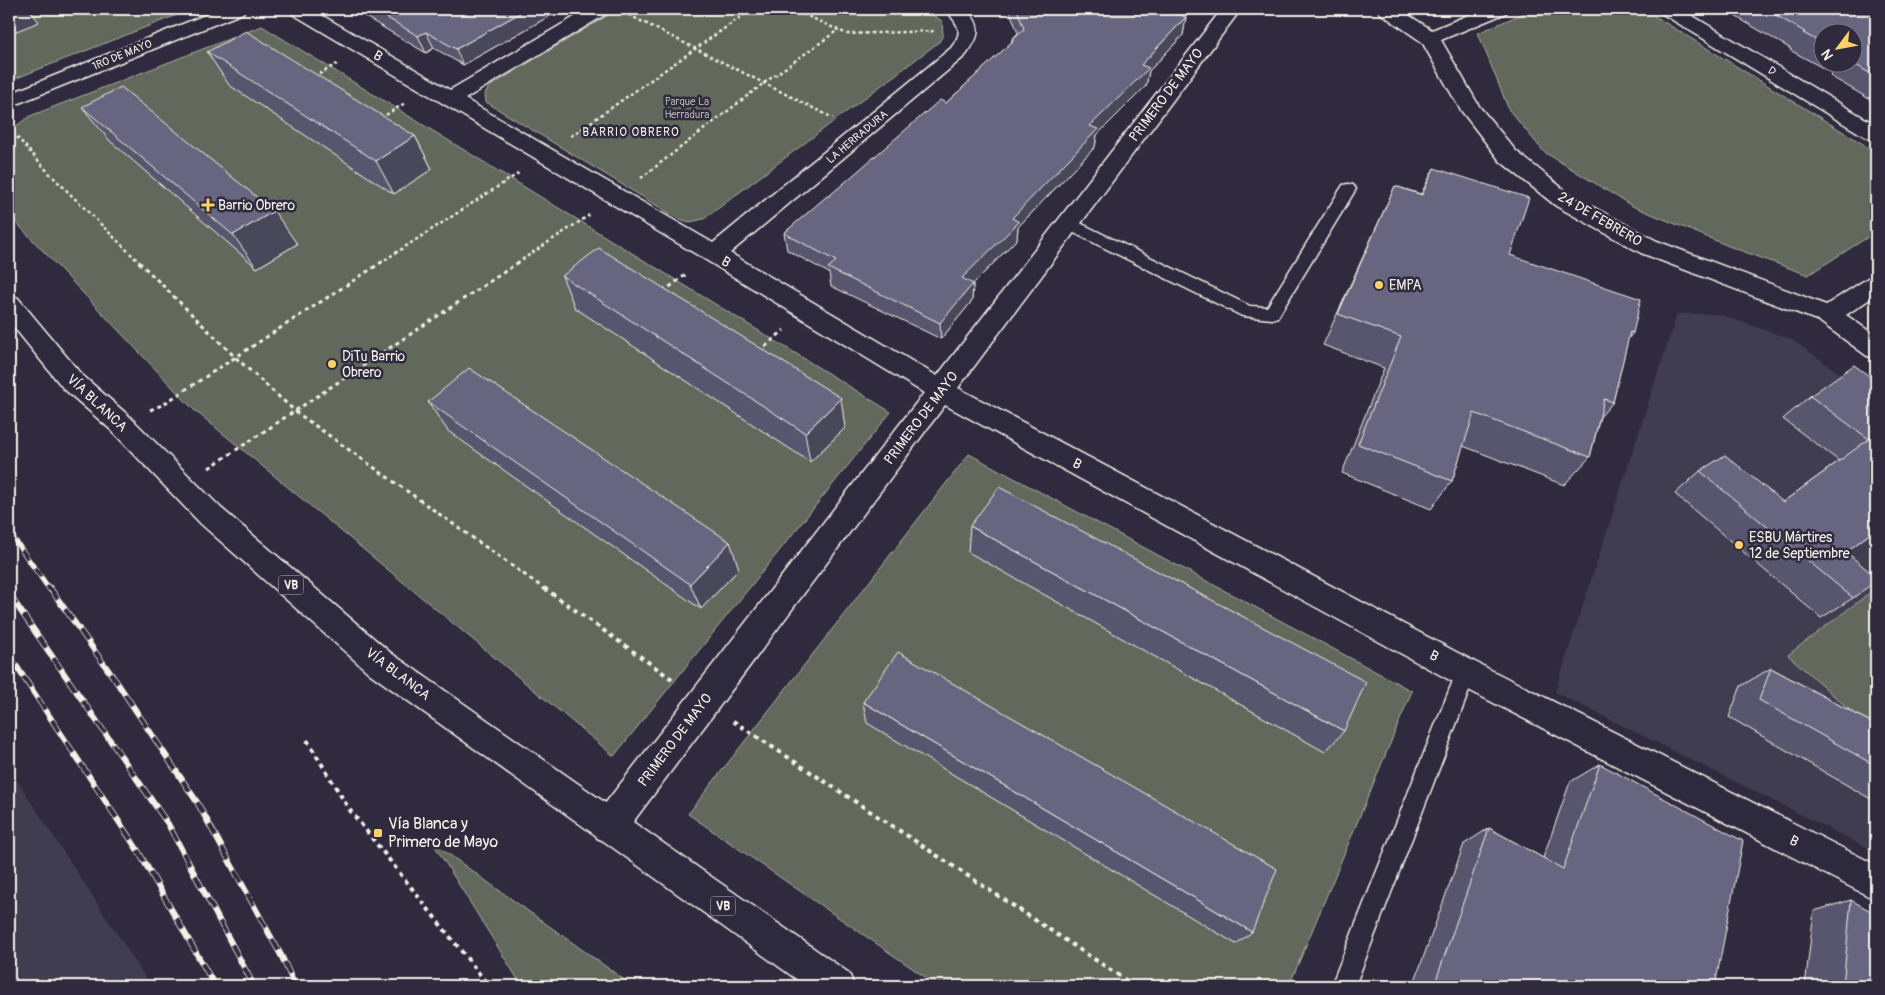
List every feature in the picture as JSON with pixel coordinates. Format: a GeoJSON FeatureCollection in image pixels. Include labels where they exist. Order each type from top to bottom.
{"type":"FeatureCollection","features":[{"type":"Feature","properties":{"kind":"street","name":"1RO DE MAYO"},"geometry":{"type":"LineString","coordinates":[[9,101],[236,9]]}},
{"type":"Feature","properties":{"kind":"street","name":"B"},"geometry":{"type":"LineString","coordinates":[[298,9],[714,254],[941,391],[1466,674],[1876,883]]}},
{"type":"Feature","properties":{"kind":"street"},"geometry":{"type":"LineString","coordinates":[[440,93],[601,9]]}},
{"type":"Feature","properties":{"kind":"street"},"geometry":{"type":"LineString","coordinates":[[955,9],[964,16],[969,29]]}},
{"type":"Feature","properties":{"kind":"street","name":"PRIMERO DE MAYO"},"geometry":{"type":"LineString","coordinates":[[609,826],[1232,9]]}},
{"type":"Feature","properties":{"kind":"street","name":"24 DE FEBRERO"},"geometry":{"type":"LineString","coordinates":[[1387,9],[1430,38],[1470,110],[1508,156],[1564,201],[1649,247],[1828,315],[1876,349]]}},
{"type":"Feature","properties":{"kind":"street"},"geometry":{"type":"LineString","coordinates":[[1430,38],[1499,9]]}},
{"type":"Feature","properties":{"kind":"street","name":"D"},"geometry":{"type":"LineString","coordinates":[[1668,9],[1876,134]]}},
{"type":"Feature","properties":{"kind":"street","name":"LA HERRADURA"},"geometry":{"type":"LineString","coordinates":[[714,254],[958,52],[968,40],[969,29]]}},
{"type":"Feature","properties":{"kind":"street"},"geometry":{"type":"LineString","coordinates":[[1828,315],[1876,284]]}},
{"type":"Feature","properties":{"kind":"street","name":"VÍA BLANCA"},"geometry":{"type":"LineString","coordinates":[[9,304],[72,382],[120,423],[211,516],[380,663],[836,986]]}},
{"type":"Feature","properties":{"kind":"lane"},"geometry":{"type":"LineString","coordinates":[[1068,224],[1248,312],[1272,313],[1348,190]]}},
{"type":"Feature","properties":{"kind":"lane"},"geometry":{"type":"LineString","coordinates":[[1343,986],[1466,674]]}},
{"type":"Feature","properties":{"kind":"path"},"geometry":{"type":"LineString","coordinates":[[120,423],[162,405],[546,155],[694,48],[752,9]]}},
{"type":"Feature","properties":{"kind":"path"},"geometry":{"type":"LineString","coordinates":[[792,9],[847,34],[969,29]]}},
{"type":"Feature","properties":{"kind":"path"},"geometry":{"type":"LineString","coordinates":[[623,12],[862,133]]}},
{"type":"Feature","properties":{"kind":"path"},"geometry":{"type":"LineString","coordinates":[[181,485],[296,412],[616,197],[838,30]]}},
{"type":"Feature","properties":{"kind":"path"},"geometry":{"type":"LineString","coordinates":[[378,120],[440,93]]}},
{"type":"Feature","properties":{"kind":"path"},"geometry":{"type":"LineString","coordinates":[[9,128],[49,173],[236,357],[296,412],[704,702],[1135,986]]}},
{"type":"Feature","properties":{"kind":"path"},"geometry":{"type":"LineString","coordinates":[[660,294],[714,254]]}},
{"type":"Feature","properties":{"kind":"path"},"geometry":{"type":"LineString","coordinates":[[753,357],[806,309]]}},
{"type":"Feature","properties":{"kind":"path"},"geometry":{"type":"LineString","coordinates":[[307,740],[349,809],[488,986]]}},
{"type":"Feature","properties":{"kind":"shaded area","name":"ESBU Mártires 12 de Septiembre"},"geometry":{"type":"Polygon","coordinates":[[[1677,314],[1718,314],[1791,339],[1876,399],[1876,852],[1555,692],[1677,314]]]}},
{"type":"Feature","properties":{"kind":"shaded area"},"geometry":{"type":"Polygon","coordinates":[[[9,768],[151,986],[9,986],[9,768]]]}},
{"type":"Feature","properties":{"kind":"green space"},"geometry":{"type":"Polygon","coordinates":[[[9,9],[192,9],[9,81],[9,9]]]}},
{"type":"Feature","properties":{"kind":"green space","name":"Parque La Herradura"},"geometry":{"type":"Polygon","coordinates":[[[618,9],[923,9],[942,21],[943,35],[939,42],[704,219],[690,222],[679,219],[486,102],[485,94],[489,87],[618,9]]]}},
{"type":"Feature","properties":{"kind":"green space"},"geometry":{"type":"Polygon","coordinates":[[[1533,9],[1643,9],[1876,152],[1876,232],[1808,275],[1731,247],[1632,206],[1544,152],[1509,110],[1478,33],[1533,9]]]}},
{"type":"Feature","properties":{"kind":"green space"},"geometry":{"type":"Polygon","coordinates":[[[262,26],[891,412],[614,756],[193,409],[9,215],[9,131],[30,116],[262,26]]]}},
{"type":"Feature","properties":{"kind":"green space"},"geometry":{"type":"Polygon","coordinates":[[[969,454],[1412,691],[1289,986],[938,986],[688,814],[969,454]]]}},
{"type":"Feature","properties":{"kind":"green space"},"geometry":{"type":"Polygon","coordinates":[[[1876,588],[1876,733],[1788,655],[1876,588]]]}},
{"type":"Feature","properties":{"kind":"green space"},"geometry":{"type":"Polygon","coordinates":[[[433,843],[633,986],[522,986],[433,843]]]}},
{"type":"Feature","properties":{"kind":"building"},"geometry":{"type":"Polygon","coordinates":[[[372,9],[527,9],[456,49],[426,32],[418,36],[372,9]]]}},
{"type":"Feature","properties":{"kind":"building"},"geometry":{"type":"Polygon","coordinates":[[[1017,9],[1164,9],[1186,17],[1141,65],[1149,68],[1090,126],[1098,129],[1012,218],[1019,222],[962,278],[973,284],[940,323],[828,268],[836,261],[784,233],[940,100],[946,103],[1014,40],[1012,39],[1024,29],[1017,9]]]}},
{"type":"Feature","properties":{"kind":"building"},"geometry":{"type":"Polygon","coordinates":[[[1765,9],[1876,9],[1876,77],[1862,69],[1862,22],[1812,22],[1812,38],[1803,33],[1805,32],[1765,9]]]}},
{"type":"Feature","properties":{"kind":"building"},"geometry":{"type":"Polygon","coordinates":[[[246,31],[415,136],[376,161],[207,52],[246,31]]]}},
{"type":"Feature","properties":{"kind":"building"},"geometry":{"type":"Polygon","coordinates":[[[121,87],[274,211],[233,235],[82,107],[121,87]]]}},
{"type":"Feature","properties":{"kind":"building"},"geometry":{"type":"Polygon","coordinates":[[[1434,168],[1529,198],[1510,255],[1641,299],[1633,333],[1630,332],[1613,402],[1604,399],[1590,457],[1474,413],[1452,481],[1358,444],[1401,337],[1338,314],[1395,186],[1422,195],[1434,168]]]}},
{"type":"Feature","properties":{"kind":"building"},"geometry":{"type":"Polygon","coordinates":[[[599,248],[841,398],[805,433],[562,276],[599,248]]]}},
{"type":"Feature","properties":{"kind":"building"},"geometry":{"type":"Polygon","coordinates":[[[1854,365],[1876,381],[1876,529],[1846,552],[1876,577],[1876,581],[1853,598],[1700,471],[1725,455],[1783,502],[1869,439],[1810,396],[1854,365]]]}},
{"type":"Feature","properties":{"kind":"building"},"geometry":{"type":"Polygon","coordinates":[[[469,368],[730,542],[690,584],[428,402],[469,368]]]}},
{"type":"Feature","properties":{"kind":"building"},"geometry":{"type":"Polygon","coordinates":[[[999,487],[1366,682],[1344,731],[970,526],[999,487]]]}},
{"type":"Feature","properties":{"kind":"building"},"geometry":{"type":"Polygon","coordinates":[[[898,652],[1277,869],[1252,932],[863,702],[898,652]]]}},
{"type":"Feature","properties":{"kind":"building"},"geometry":{"type":"Polygon","coordinates":[[[1771,668],[1876,725],[1876,766],[1759,700],[1771,668]]]}},
{"type":"Feature","properties":{"kind":"building"},"geometry":{"type":"Polygon","coordinates":[[[1600,764],[1743,841],[1715,986],[1434,986],[1489,828],[1563,869],[1600,764]]]}},
{"type":"Feature","properties":{"kind":"building"},"geometry":{"type":"Polygon","coordinates":[[[1851,900],[1876,914],[1876,986],[1843,986],[1851,900]]]}},
{"type":"Feature","properties":{"kind":"railway"},"geometry":{"type":"LineString","coordinates":[[9,532],[50,590]]}},
{"type":"Feature","properties":{"kind":"railway"},"geometry":{"type":"LineString","coordinates":[[50,588],[116,681],[197,802],[282,957],[295,986]]}},
{"type":"Feature","properties":{"kind":"railway"},"geometry":{"type":"LineString","coordinates":[[9,594],[168,824],[254,986]]}},
{"type":"Feature","properties":{"kind":"railway"},"geometry":{"type":"LineString","coordinates":[[9,655],[137,849],[215,986]]}},
{"type":"Feature","properties":{"kind":"place","name":"Barrio Obrero"},"geometry":{"type":"Point","coordinates":[208,205]}},
{"type":"Feature","properties":{"kind":"place","name":"EMPA"},"geometry":{"type":"Point","coordinates":[1379,285]}},
{"type":"Feature","properties":{"kind":"place","name":"DiTu Barrio Obrero"},"geometry":{"type":"Point","coordinates":[332,364]}},
{"type":"Feature","properties":{"kind":"place","name":"ESBU Mártires 12 de Septiembre"},"geometry":{"type":"Point","coordinates":[1739,545]}},
{"type":"Feature","properties":{"kind":"place","name":"Vía Blanca y Primero de Mayo"},"geometry":{"type":"Point","coordinates":[378,833]}},
{"type":"Feature","properties":{"kind":"district","name":"BARRIO OBRERO"},"geometry":{"type":"Point","coordinates":[631,132]}}]}
